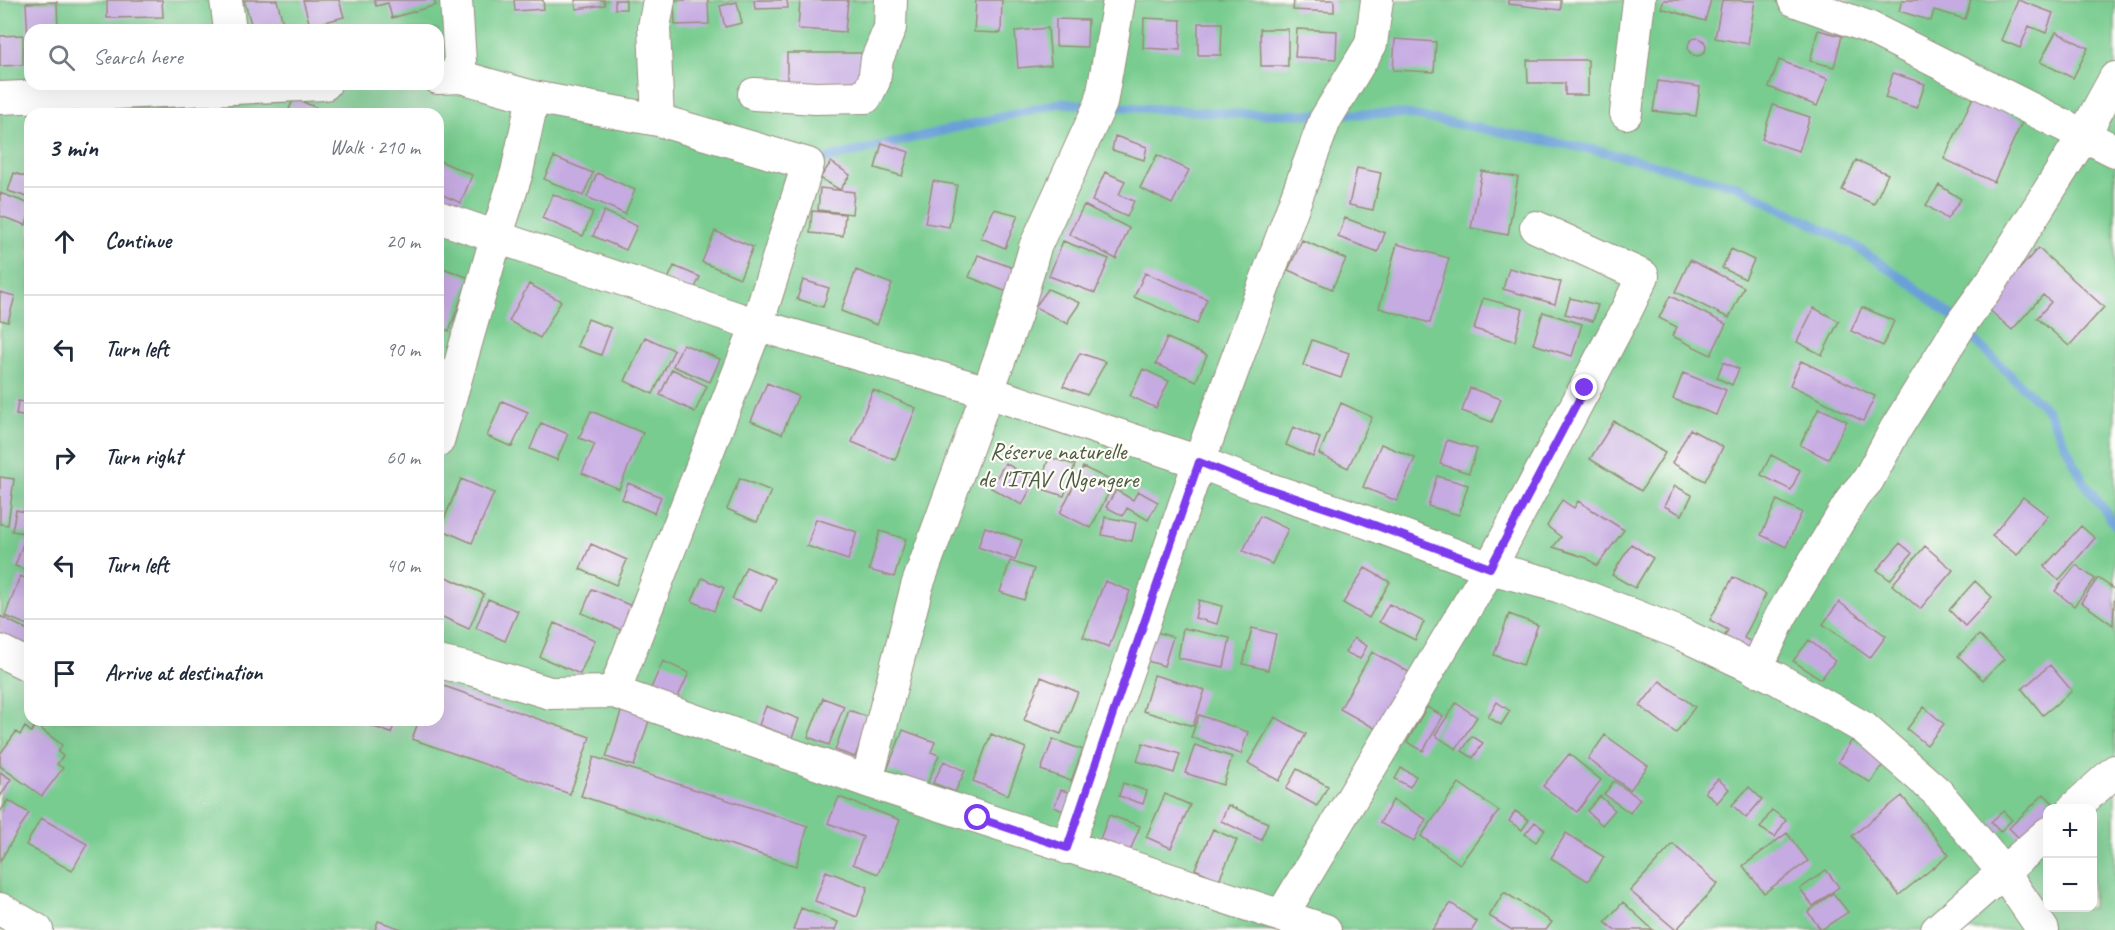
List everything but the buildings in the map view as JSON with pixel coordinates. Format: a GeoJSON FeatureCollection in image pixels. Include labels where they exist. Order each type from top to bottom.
{"type":"FeatureCollection","features":[{"type":"Feature","properties":{"kind":"street"},"geometry":{"type":"LineString","coordinates":[[226,0],[230,24]]}},
{"type":"Feature","properties":{"kind":"street"},"geometry":{"type":"LineString","coordinates":[[456,0],[450,77],[533,97],[658,120],[808,164],[757,325],[614,692]]}},
{"type":"Feature","properties":{"kind":"street"},"geometry":{"type":"LineString","coordinates":[[658,120],[654,27],[659,0]]}},
{"type":"Feature","properties":{"kind":"street"},"geometry":{"type":"LineString","coordinates":[[754,94],[815,98],[866,97],[874,81],[877,59],[890,28],[891,0]]}},
{"type":"Feature","properties":{"kind":"street"},"geometry":{"type":"LineString","coordinates":[[867,781],[916,586],[1016,314],[1035,247],[1101,104],[1119,0]]}},
{"type":"Feature","properties":{"kind":"street"},"geometry":{"type":"LineString","coordinates":[[1067,848],[1199,462],[1325,120],[1371,44],[1377,0]]}},
{"type":"Feature","properties":{"kind":"street"},"geometry":{"type":"LineString","coordinates":[[1626,113],[1639,0]]}},
{"type":"Feature","properties":{"kind":"street"},"geometry":{"type":"LineString","coordinates":[[1794,0],[1872,14],[2115,151]]}},
{"type":"Feature","properties":{"kind":"street"},"geometry":{"type":"LineString","coordinates":[[1756,670],[1781,616],[1854,496],[1868,480],[1895,430],[1961,324],[1994,278],[2084,135],[2115,78]]}},
{"type":"Feature","properties":{"kind":"street"},"geometry":{"type":"LineString","coordinates":[[0,98],[238,96],[282,90]]}},
{"type":"Feature","properties":{"kind":"street"},"geometry":{"type":"LineString","coordinates":[[444,420],[517,172],[533,97]]}},
{"type":"Feature","properties":{"kind":"street"},"geometry":{"type":"LineString","coordinates":[[444,219],[757,325],[988,392],[1199,462],[1490,568],[1558,586],[1677,632],[1776,678],[1864,728],[1937,792],[2004,873],[2043,930]]}},
{"type":"Feature","properties":{"kind":"street"},"geometry":{"type":"LineString","coordinates":[[1282,915],[1490,568],[1628,309],[1643,276],[1536,227]]}},
{"type":"Feature","properties":{"kind":"street"},"geometry":{"type":"LineString","coordinates":[[0,651],[24,663]]}},
{"type":"Feature","properties":{"kind":"street"},"geometry":{"type":"LineString","coordinates":[[444,663],[550,693],[614,692],[867,781],[1324,930]]}},
{"type":"Feature","properties":{"kind":"street"},"geometry":{"type":"LineString","coordinates":[[2078,804],[2115,771]]}},
{"type":"Feature","properties":{"kind":"street"},"geometry":{"type":"LineString","coordinates":[[1937,930],[2043,838]]}},
{"type":"Feature","properties":{"kind":"street"},"geometry":{"type":"LineString","coordinates":[[0,909],[37,930]]}},
{"type":"Feature","properties":{"kind":"green space","name":"Réserve naturelle de l'ITAV (Ngengere"},"geometry":{"type":"Polygon","coordinates":[[[0,0],[2115,0],[2115,930],[0,930],[0,0]]]}},
{"type":"Feature","properties":{"kind":"waterway"},"geometry":{"type":"LineString","coordinates":[[813,162],[1060,103],[1238,114],[1323,114]]}},
{"type":"Feature","properties":{"kind":"waterway"},"geometry":{"type":"LineString","coordinates":[[1337,114],[1405,114],[1605,152],[1737,186],[1852,244],[1914,286],[1961,324],[1977,343],[2048,411],[2084,482],[2115,525]]}},
{"type":"Feature","properties":{"kind":"route"},"geometry":{"type":"LineString","coordinates":[[978,818],[1067,848],[1199,462],[1490,568],[1585,388]]}}]}
